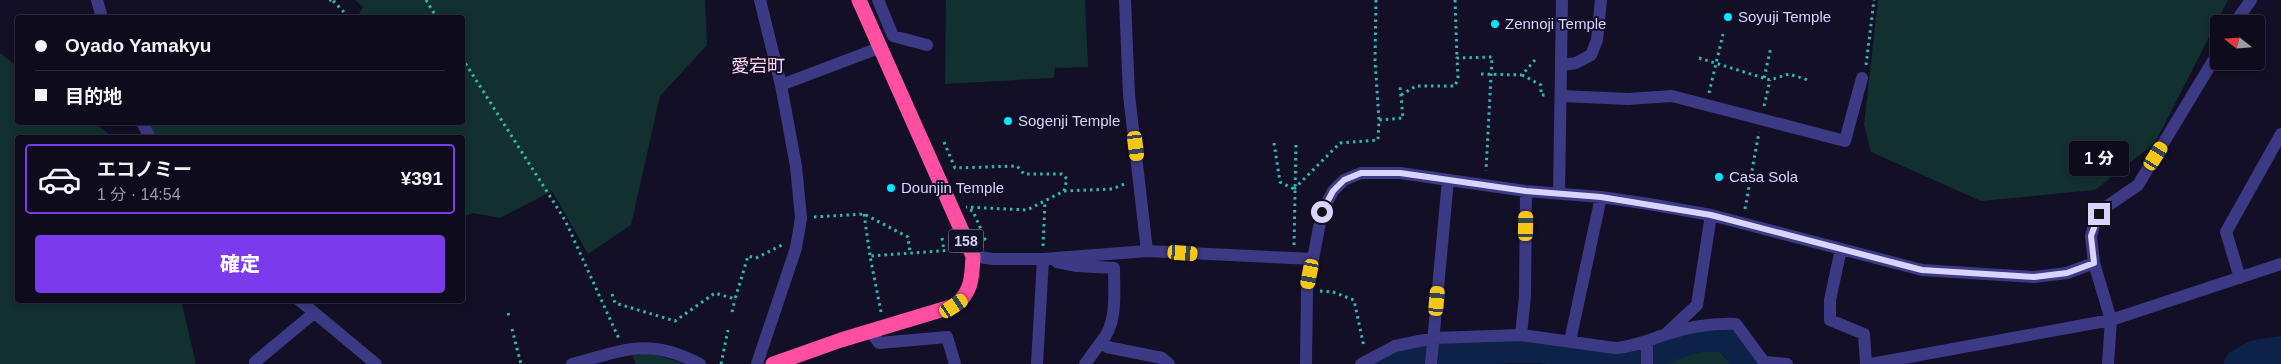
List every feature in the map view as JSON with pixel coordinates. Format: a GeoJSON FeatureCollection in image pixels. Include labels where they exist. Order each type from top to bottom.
{"type":"FeatureCollection","features":[{"type":"Feature","properties":{"kind":"highway","name":"158"},"geometry":{"type":"LineString","coordinates":[[773,364],[877,329],[954,306],[963,300],[969,292],[972,280],[972,253],[859,0]]}},
{"type":"Feature","properties":{"kind":"street"},"geometry":{"type":"LineString","coordinates":[[97,0],[101,15]]}},
{"type":"Feature","properties":{"kind":"street"},"geometry":{"type":"LineString","coordinates":[[757,364],[796,248],[801,218],[796,166],[781,85],[760,0]]}},
{"type":"Feature","properties":{"kind":"street"},"geometry":{"type":"LineString","coordinates":[[878,0],[893,36],[927,45]]}},
{"type":"Feature","properties":{"kind":"street"},"geometry":{"type":"LineString","coordinates":[[1125,0],[1129,95],[1147,250]]}},
{"type":"Feature","properties":{"kind":"street"},"geometry":{"type":"LineString","coordinates":[[1559,193],[1562,0]]}},
{"type":"Feature","properties":{"kind":"street"},"geometry":{"type":"LineString","coordinates":[[1562,65],[1576,63],[1591,56],[1597,40],[1601,0]]}},
{"type":"Feature","properties":{"kind":"street"},"geometry":{"type":"LineString","coordinates":[[2240,15],[2251,0]]}},
{"type":"Feature","properties":{"kind":"street"},"geometry":{"type":"LineString","coordinates":[[781,85],[880,48]]}},
{"type":"Feature","properties":{"kind":"street"},"geometry":{"type":"LineString","coordinates":[[2108,364],[2111,320],[2094,263],[2091,236],[2099,214],[2138,185],[2210,65]]}},
{"type":"Feature","properties":{"kind":"street"},"geometry":{"type":"LineString","coordinates":[[1562,96],[1628,99],[1672,96],[1845,141],[1862,78]]}},
{"type":"Feature","properties":{"kind":"street"},"geometry":{"type":"LineString","coordinates":[[2240,278],[2226,232],[2281,134]]}},
{"type":"Feature","properties":{"kind":"street"},"geometry":{"type":"LineString","coordinates":[[1306,364],[1307,290],[1322,212],[1333,191],[1344,180],[1361,173],[1400,173],[1526,191],[1601,197],[1711,215],[1922,270],[2034,277],[2067,273],[2094,263]]}},
{"type":"Feature","properties":{"kind":"street"},"geometry":{"type":"LineString","coordinates":[[1432,364],[1448,180]]}},
{"type":"Feature","properties":{"kind":"street"},"geometry":{"type":"LineString","coordinates":[[1521,335],[1525,296],[1526,191]]}},
{"type":"Feature","properties":{"kind":"street"},"geometry":{"type":"LineString","coordinates":[[1570,341],[1601,197]]}},
{"type":"Feature","properties":{"kind":"street"},"geometry":{"type":"LineString","coordinates":[[1364,362],[1395,346],[1433,341],[1521,335],[1615,348],[1647,346],[1665,335],[1697,305],[1711,215]]}},
{"type":"Feature","properties":{"kind":"street"},"geometry":{"type":"LineString","coordinates":[[1841,249],[1830,300],[1830,320],[1864,334],[1866,364]]}},
{"type":"Feature","properties":{"kind":"street"},"geometry":{"type":"LineString","coordinates":[[972,253],[993,259],[1043,259],[1147,250],[1313,260]]}},
{"type":"Feature","properties":{"kind":"street"},"geometry":{"type":"LineString","coordinates":[[1043,259],[1077,266],[1114,268],[1113,316],[1109,334],[1085,364]]}},
{"type":"Feature","properties":{"kind":"street"},"geometry":{"type":"LineString","coordinates":[[1037,364],[1043,259]]}},
{"type":"Feature","properties":{"kind":"street"},"geometry":{"type":"LineString","coordinates":[[1871,364],[2111,320],[2281,264]]}},
{"type":"Feature","properties":{"kind":"street"},"geometry":{"type":"LineString","coordinates":[[302,303],[376,364]]}},
{"type":"Feature","properties":{"kind":"street"},"geometry":{"type":"LineString","coordinates":[[256,364],[255,362],[314,313]]}},
{"type":"Feature","properties":{"kind":"street"},"geometry":{"type":"LineString","coordinates":[[1665,335],[1717,323],[1736,324],[1764,362],[1787,364]]}},
{"type":"Feature","properties":{"kind":"street"},"geometry":{"type":"LineString","coordinates":[[877,329],[879,344],[948,337],[955,364]]}},
{"type":"Feature","properties":{"kind":"street"},"geometry":{"type":"LineString","coordinates":[[1101,342],[1107,347],[1162,358],[1169,364]]}},
{"type":"Feature","properties":{"kind":"street"},"geometry":{"type":"LineString","coordinates":[[1647,346],[1647,364]]}},
{"type":"Feature","properties":{"kind":"street"},"geometry":{"type":"LineString","coordinates":[[572,364],[624,350],[650,347],[672,351],[700,364]]}},
{"type":"Feature","properties":{"kind":"path"},"geometry":{"type":"LineString","coordinates":[[332,0],[347,15]]}},
{"type":"Feature","properties":{"kind":"path"},"geometry":{"type":"LineString","coordinates":[[426,0],[435,15]]}},
{"type":"Feature","properties":{"kind":"path"},"geometry":{"type":"LineString","coordinates":[[1294,189],[1340,143],[1378,140],[1379,120],[1374,60],[1376,0]]}},
{"type":"Feature","properties":{"kind":"path"},"geometry":{"type":"LineString","coordinates":[[1401,95],[1416,86],[1454,86],[1458,78],[1456,0]]}},
{"type":"Feature","properties":{"kind":"path"},"geometry":{"type":"LineString","coordinates":[[1866,63],[1874,0]]}},
{"type":"Feature","properties":{"kind":"path"},"geometry":{"type":"LineString","coordinates":[[1706,105],[1723,34]]}},
{"type":"Feature","properties":{"kind":"path"},"geometry":{"type":"LineString","coordinates":[[1764,78],[1771,47]]}},
{"type":"Feature","properties":{"kind":"path"},"geometry":{"type":"LineString","coordinates":[[1457,58],[1492,57],[1485,185]]}},
{"type":"Feature","properties":{"kind":"path"},"geometry":{"type":"LineString","coordinates":[[1699,58],[1717,62],[1770,80],[1790,74],[1808,80]]}},
{"type":"Feature","properties":{"kind":"path"},"geometry":{"type":"LineString","coordinates":[[1522,75],[1535,60]]}},
{"type":"Feature","properties":{"kind":"path"},"geometry":{"type":"LineString","coordinates":[[465,63],[564,220],[624,350]]}},
{"type":"Feature","properties":{"kind":"path"},"geometry":{"type":"LineString","coordinates":[[1481,74],[1522,75],[1541,86]]}},
{"type":"Feature","properties":{"kind":"path"},"geometry":{"type":"LineString","coordinates":[[1767,95],[1770,80]]}},
{"type":"Feature","properties":{"kind":"path"},"geometry":{"type":"LineString","coordinates":[[1379,120],[1404,118],[1400,86]]}},
{"type":"Feature","properties":{"kind":"path"},"geometry":{"type":"LineString","coordinates":[[1742,223],[1761,119]]}},
{"type":"Feature","properties":{"kind":"path"},"geometry":{"type":"LineString","coordinates":[[944,142],[955,168],[1017,166],[1024,174],[1062,174],[1067,179],[1064,191]]}},
{"type":"Feature","properties":{"kind":"path"},"geometry":{"type":"LineString","coordinates":[[1274,143],[1280,182],[1294,189]]}},
{"type":"Feature","properties":{"kind":"path"},"geometry":{"type":"LineString","coordinates":[[1294,259],[1296,143]]}},
{"type":"Feature","properties":{"kind":"path"},"geometry":{"type":"LineString","coordinates":[[951,206],[1027,210],[1064,191],[1112,189],[1140,180]]}},
{"type":"Feature","properties":{"kind":"path"},"geometry":{"type":"LineString","coordinates":[[1043,259],[1045,201]]}},
{"type":"Feature","properties":{"kind":"path"},"geometry":{"type":"LineString","coordinates":[[801,218],[864,214],[908,237],[910,252]]}},
{"type":"Feature","properties":{"kind":"path"},"geometry":{"type":"LineString","coordinates":[[864,214],[877,329]]}},
{"type":"Feature","properties":{"kind":"path"},"geometry":{"type":"LineString","coordinates":[[942,238],[944,251]]}},
{"type":"Feature","properties":{"kind":"path"},"geometry":{"type":"LineString","coordinates":[[732,312],[748,256],[756,258],[783,244],[796,248]]}},
{"type":"Feature","properties":{"kind":"path"},"geometry":{"type":"LineString","coordinates":[[870,256],[944,251],[972,253]]}},
{"type":"Feature","properties":{"kind":"path"},"geometry":{"type":"LineString","coordinates":[[1307,290],[1333,292],[1354,300],[1364,362]]}},
{"type":"Feature","properties":{"kind":"path"},"geometry":{"type":"LineString","coordinates":[[612,294],[615,303],[674,321],[715,293],[735,299]]}},
{"type":"Feature","properties":{"kind":"path"},"geometry":{"type":"LineString","coordinates":[[512,329],[521,364]]}},
{"type":"Feature","properties":{"kind":"path"},"geometry":{"type":"LineString","coordinates":[[722,364],[728,330]]}},
{"type":"Feature","properties":{"kind":"green space"},"geometry":{"type":"Polygon","coordinates":[[[355,0],[705,0],[707,45],[660,96],[631,225],[588,254],[552,191],[500,218],[473,213],[465,216],[465,135],[154,135],[149,125],[465,125],[465,15],[358,15],[363,7],[355,0]]]}},
{"type":"Feature","properties":{"kind":"green space"},"geometry":{"type":"Polygon","coordinates":[[[946,0],[1085,0],[1088,67],[1055,68],[1054,78],[945,84],[946,0]]]}},
{"type":"Feature","properties":{"kind":"green space"},"geometry":{"type":"Polygon","coordinates":[[[1878,0],[2228,0],[2220,15],[2210,15],[2210,35],[2155,143],[2095,190],[1981,201],[1871,152],[1864,125],[1878,0]]]}},
{"type":"Feature","properties":{"kind":"green space"},"geometry":{"type":"Polygon","coordinates":[[[0,53],[15,64],[15,125],[97,125],[109,135],[15,135],[15,303],[182,303],[196,364],[0,364],[0,53]]]}},
{"type":"Feature","properties":{"kind":"green space"},"geometry":{"type":"Polygon","coordinates":[[[1693,348],[1718,350],[1731,364],[1652,364],[1693,348]]]}},
{"type":"Feature","properties":{"kind":"green space"},"geometry":{"type":"Polygon","coordinates":[[[643,353],[653,354],[685,364],[636,364],[632,356],[643,353]]]}},
{"type":"Feature","properties":{"kind":"waterway"},"geometry":{"type":"LineString","coordinates":[[1386,364],[1397,359],[1516,348],[1554,350],[1595,358],[1629,359],[1692,339],[1705,337],[1719,337],[1729,340],[1748,364]]}},
{"type":"Feature","properties":{"kind":"waterway"},"geometry":{"type":"LineString","coordinates":[[2239,364],[2256,355],[2281,351]]}},
{"type":"Feature","properties":{"kind":"place","name":"Soyuji Temple"},"geometry":{"type":"Point","coordinates":[1728,17]}},
{"type":"Feature","properties":{"kind":"place","name":"Zennoji Temple"},"geometry":{"type":"Point","coordinates":[1495,24]}},
{"type":"Feature","properties":{"kind":"place","name":"Sogenji Temple"},"geometry":{"type":"Point","coordinates":[1008,121]}},
{"type":"Feature","properties":{"kind":"place","name":"Casa Sola"},"geometry":{"type":"Point","coordinates":[1719,177]}},
{"type":"Feature","properties":{"kind":"place","name":"Dounjin Temple"},"geometry":{"type":"Point","coordinates":[891,188]}},
{"type":"Feature","properties":{"kind":"district","name":"愛宕町"},"geometry":{"type":"Point","coordinates":[758,66]}},
{"type":"Feature","properties":{"kind":"route"},"geometry":{"type":"LineString","coordinates":[[1322,212],[1333,191],[1344,180],[1361,173],[1400,173],[1526,191],[1601,197],[1711,215],[1922,270],[2034,277],[2067,273],[2094,263],[2091,236],[2099,214]]}}]}
